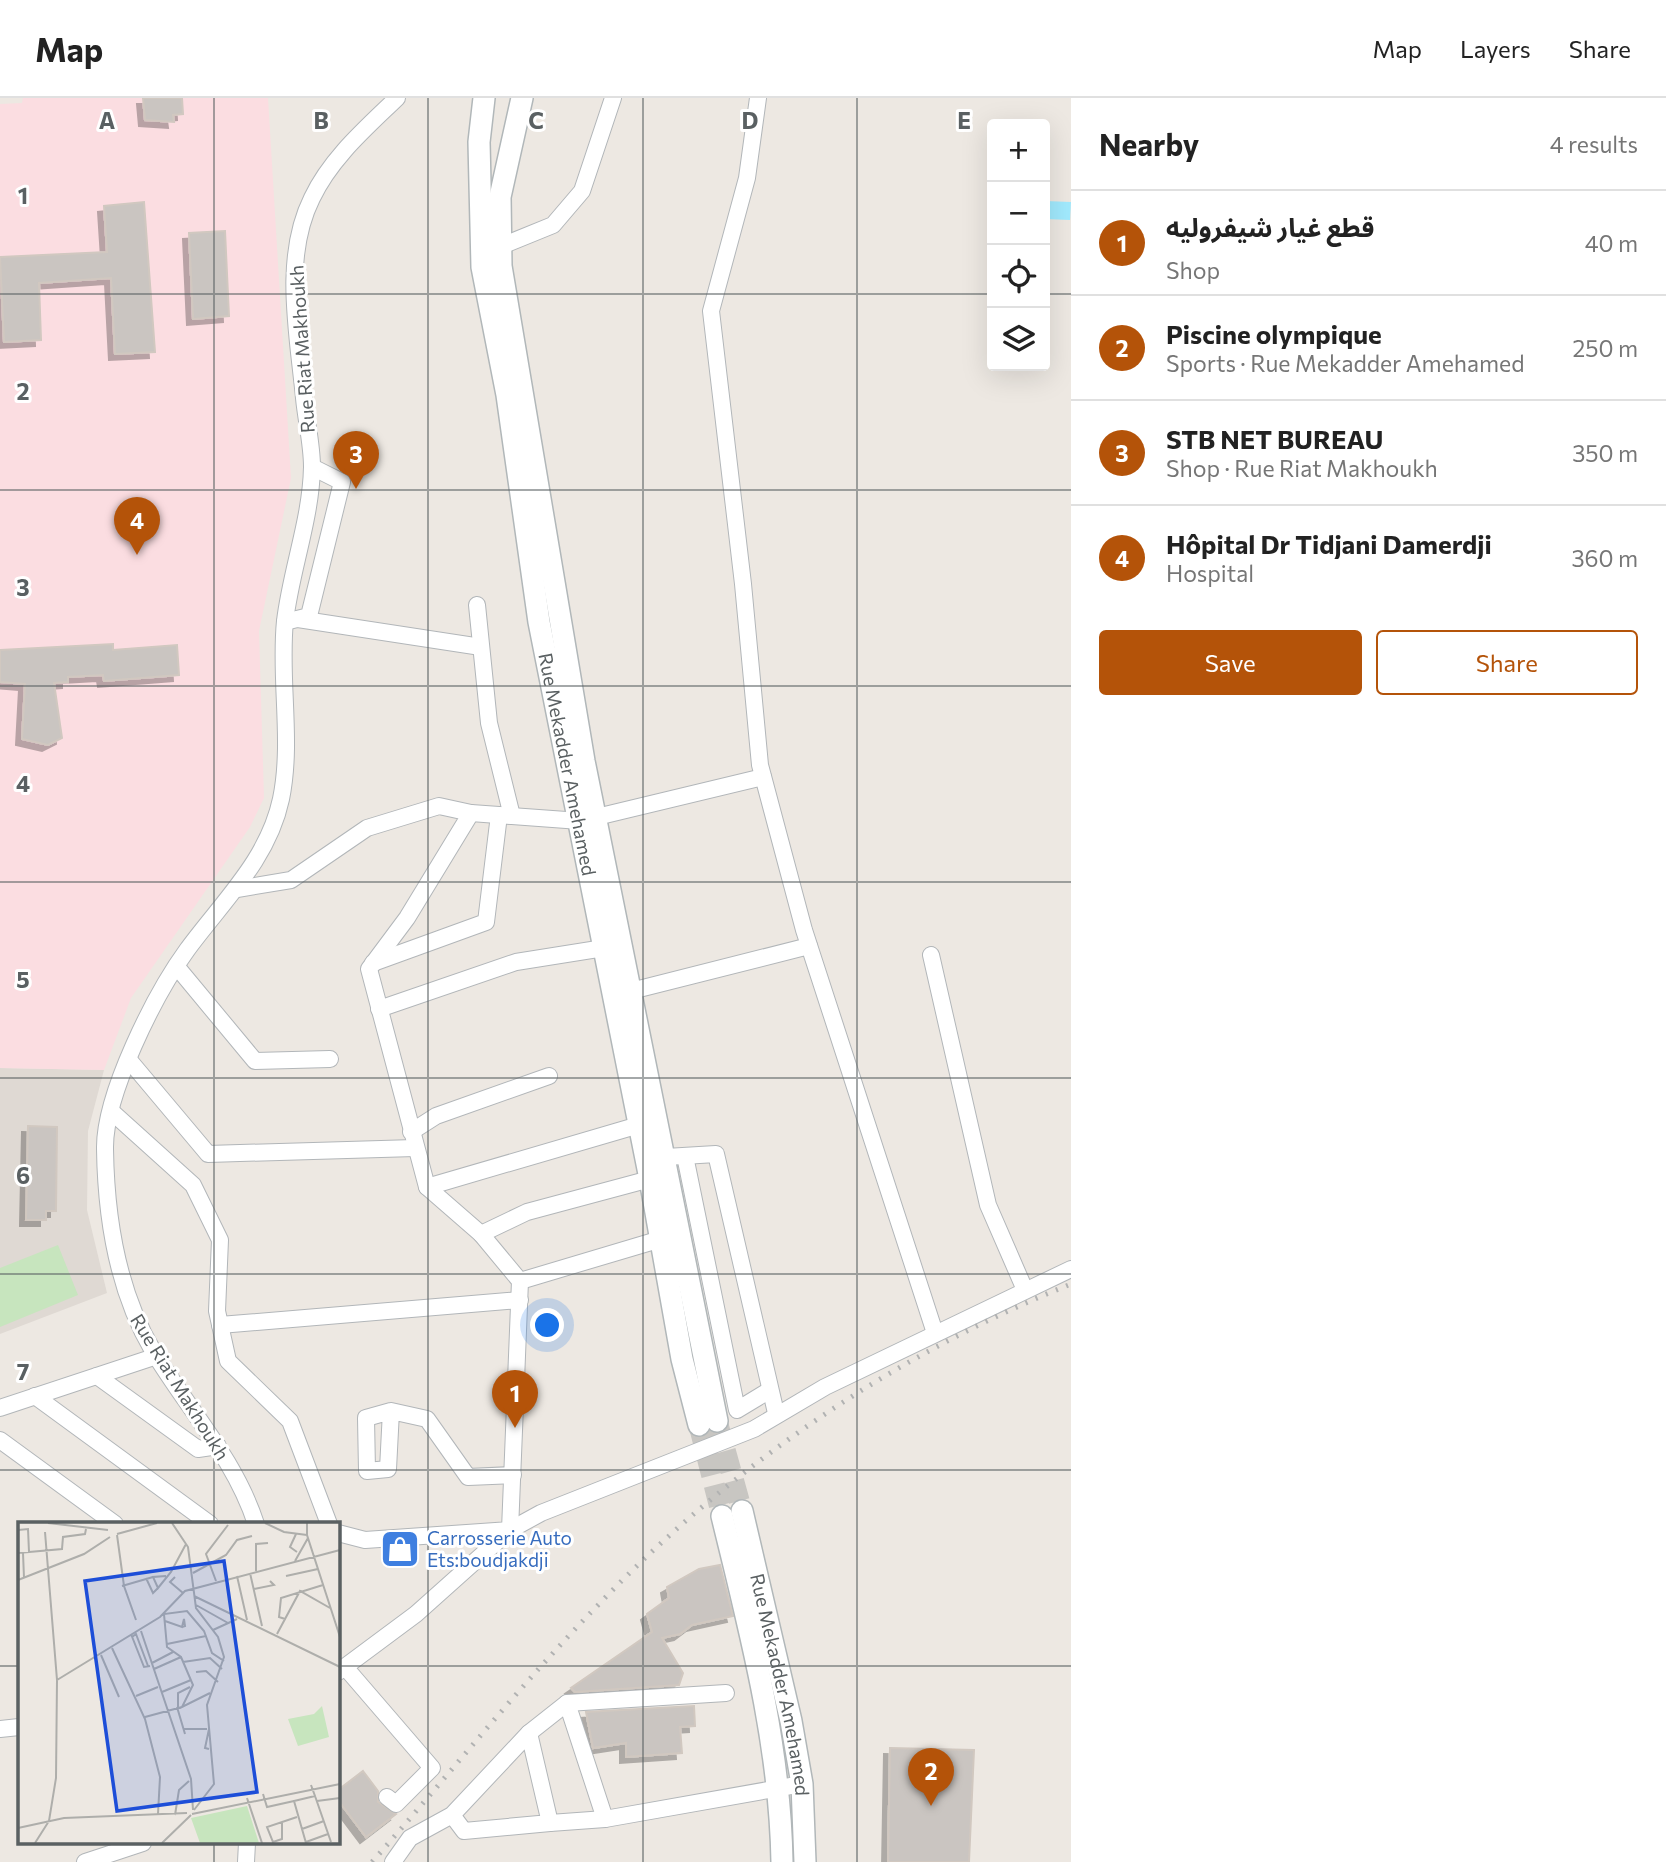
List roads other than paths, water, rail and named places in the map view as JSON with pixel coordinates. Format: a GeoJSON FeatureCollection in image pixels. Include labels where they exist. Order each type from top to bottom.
{"type":"FeatureCollection","features":[{"type":"Feature","properties":{"kind":"main road","name":"Rue Mekadder Amehamed"},"geometry":{"type":"LineString","coordinates":[[484,98],[479,142],[482,267],[508,395],[539,622],[588,819],[631,991],[675,1157],[708,1423],[682,1359],[650,1179],[604,948],[588,819],[499,247],[500,197],[522,98]]}},
{"type":"Feature","properties":{"kind":"main road","name":"Rue Mekadder Amehamed"},"geometry":{"type":"LineString","coordinates":[[782,1862],[779,1787],[771,1722],[732,1514],[791,1721],[802,1784],[805,1862]]}},
{"type":"Feature","properties":{"kind":"street","name":"Rue Riat Makhoukh"},"geometry":{"type":"LineString","coordinates":[[255,1522],[248,1499],[218,1446],[157,1356],[128,1301],[112,1241],[104,1142],[119,1082],[147,1018],[186,951],[237,889],[265,845],[281,801],[292,621],[300,537],[312,467],[295,299],[296,251],[311,200],[332,166],[397,98]]}},
{"type":"Feature","properties":{"kind":"street"},"geometry":{"type":"LineString","coordinates":[[499,247],[553,225],[582,191],[613,98]]}},
{"type":"Feature","properties":{"kind":"street"},"geometry":{"type":"LineString","coordinates":[[758,98],[747,178],[711,311],[763,777],[809,946],[935,1333]]}},
{"type":"Feature","properties":{"kind":"street"},"geometry":{"type":"LineString","coordinates":[[292,621],[309,616],[342,482],[312,467]]}},
{"type":"Feature","properties":{"kind":"street"},"geometry":{"type":"LineString","coordinates":[[300,537],[328,542]]}},
{"type":"Feature","properties":{"kind":"street"},"geometry":{"type":"LineString","coordinates":[[373,963],[486,922],[506,815],[489,723],[477,605]]}},
{"type":"Feature","properties":{"kind":"street"},"geometry":{"type":"LineString","coordinates":[[292,621],[481,647]]}},
{"type":"Feature","properties":{"kind":"street"},"geometry":{"type":"LineString","coordinates":[[237,889],[291,880],[367,828],[439,806],[471,813],[588,819],[763,777]]}},
{"type":"Feature","properties":{"kind":"street"},"geometry":{"type":"LineString","coordinates":[[471,813],[407,918],[369,969],[427,1187],[481,1234],[520,1281],[510,1530]]}},
{"type":"Feature","properties":{"kind":"street"},"geometry":{"type":"LineString","coordinates":[[631,991],[809,946]]}},
{"type":"Feature","properties":{"kind":"street"},"geometry":{"type":"LineString","coordinates":[[379,1009],[516,962],[604,948]]}},
{"type":"Feature","properties":{"kind":"street"},"geometry":{"type":"LineString","coordinates":[[931,956],[988,1205],[1025,1290]]}},
{"type":"Feature","properties":{"kind":"street"},"geometry":{"type":"LineString","coordinates":[[177,967],[255,1061],[330,1059]]}},
{"type":"Feature","properties":{"kind":"street"},"geometry":{"type":"LineString","coordinates":[[129,1060],[208,1154],[413,1140],[436,1116],[549,1076]]}},
{"type":"Feature","properties":{"kind":"street"},"geometry":{"type":"LineString","coordinates":[[112,1112],[193,1185],[220,1240],[218,1311],[228,1361],[290,1421],[328,1522]]}},
{"type":"Feature","properties":{"kind":"street"},"geometry":{"type":"LineString","coordinates":[[427,1187],[639,1125]]}},
{"type":"Feature","properties":{"kind":"street"},"geometry":{"type":"LineString","coordinates":[[771,1390],[737,1410],[675,1157],[716,1154],[771,1390],[776,1413]]}},
{"type":"Feature","properties":{"kind":"street"},"geometry":{"type":"LineString","coordinates":[[481,1234],[527,1212],[650,1179]]}},
{"type":"Feature","properties":{"kind":"street"},"geometry":{"type":"LineString","coordinates":[[520,1281],[661,1238]]}},
{"type":"Feature","properties":{"kind":"street"},"geometry":{"type":"LineString","coordinates":[[387,1797],[396,1804],[432,1768],[342,1670],[416,1614],[510,1530],[541,1513],[754,1429],[776,1413],[935,1333],[1071,1269]]}},
{"type":"Feature","properties":{"kind":"street"},"geometry":{"type":"LineString","coordinates":[[220,1325],[520,1300]]}},
{"type":"Feature","properties":{"kind":"street"},"geometry":{"type":"LineString","coordinates":[[0,1408],[157,1356]]}},
{"type":"Feature","properties":{"kind":"street"},"geometry":{"type":"LineString","coordinates":[[97,1376],[198,1449],[218,1446]]}},
{"type":"Feature","properties":{"kind":"street"},"geometry":{"type":"LineString","coordinates":[[35,1396],[207,1522]]}},
{"type":"Feature","properties":{"kind":"street"},"geometry":{"type":"LineString","coordinates":[[391,1411],[427,1419],[468,1476],[513,1475]]}},
{"type":"Feature","properties":{"kind":"street"},"geometry":{"type":"LineString","coordinates":[[0,1440],[112,1522]]}},
{"type":"Feature","properties":{"kind":"street"},"geometry":{"type":"LineString","coordinates":[[340,1534],[365,1540],[510,1530]]}},
{"type":"Feature","properties":{"kind":"street"},"geometry":{"type":"LineString","coordinates":[[393,1862],[410,1838],[452,1815],[529,1732],[567,1703],[726,1693]]}},
{"type":"Feature","properties":{"kind":"street"},"geometry":{"type":"LineString","coordinates":[[567,1703],[605,1819]]}},
{"type":"Feature","properties":{"kind":"street"},"geometry":{"type":"LineString","coordinates":[[0,1729],[18,1727]]}},
{"type":"Feature","properties":{"kind":"street"},"geometry":{"type":"LineString","coordinates":[[529,1732],[550,1823]]}},
{"type":"Feature","properties":{"kind":"street"},"geometry":{"type":"LineString","coordinates":[[452,1815],[464,1831],[605,1819],[802,1784]]}},
{"type":"Feature","properties":{"kind":"street"},"geometry":{"type":"LineString","coordinates":[[85,1862],[140,1844]]}},
{"type":"Feature","properties":{"kind":"street"},"geometry":{"type":"LineString","coordinates":[[247,1844],[247,1862]]}},
{"type":"Feature","properties":{"kind":"water"},"geometry":{"type":"Polygon","coordinates":[[[1050,201],[1071,202],[1070,220],[1050,219],[1050,201]]]}},
{"type":"Feature","properties":{"kind":"tunnel"},"geometry":{"type":"LineString","coordinates":[[717,1421],[742,1511]]}},
{"type":"Feature","properties":{"kind":"tunnel"},"geometry":{"type":"LineString","coordinates":[[699,1425],[722,1516]]}},
{"type":"Feature","properties":{"kind":"railway"},"geometry":{"type":"LineString","coordinates":[[372,1862],[570,1634],[651,1553],[704,1505],[760,1460],[879,1380],[942,1344],[1071,1284]]}},
{"type":"Feature","properties":{"kind":"place","name":"STB NET BUREAU"},"geometry":{"type":"Point","coordinates":[356,489]}},
{"type":"Feature","properties":{"kind":"place","name":"Hôpital Dr Tidjani Damerdji"},"geometry":{"type":"Point","coordinates":[137,555]}},
{"type":"Feature","properties":{"kind":"place","name":"قطع غيار شيفروليه"},"geometry":{"type":"Point","coordinates":[515,1428]}},
{"type":"Feature","properties":{"kind":"place","name":"Carrosserie Auto Ets:boudjakdji"},"geometry":{"type":"Point","coordinates":[400,1549]}},
{"type":"Feature","properties":{"kind":"place","name":"Piscine olympique"},"geometry":{"type":"Point","coordinates":[931,1806]}}]}
